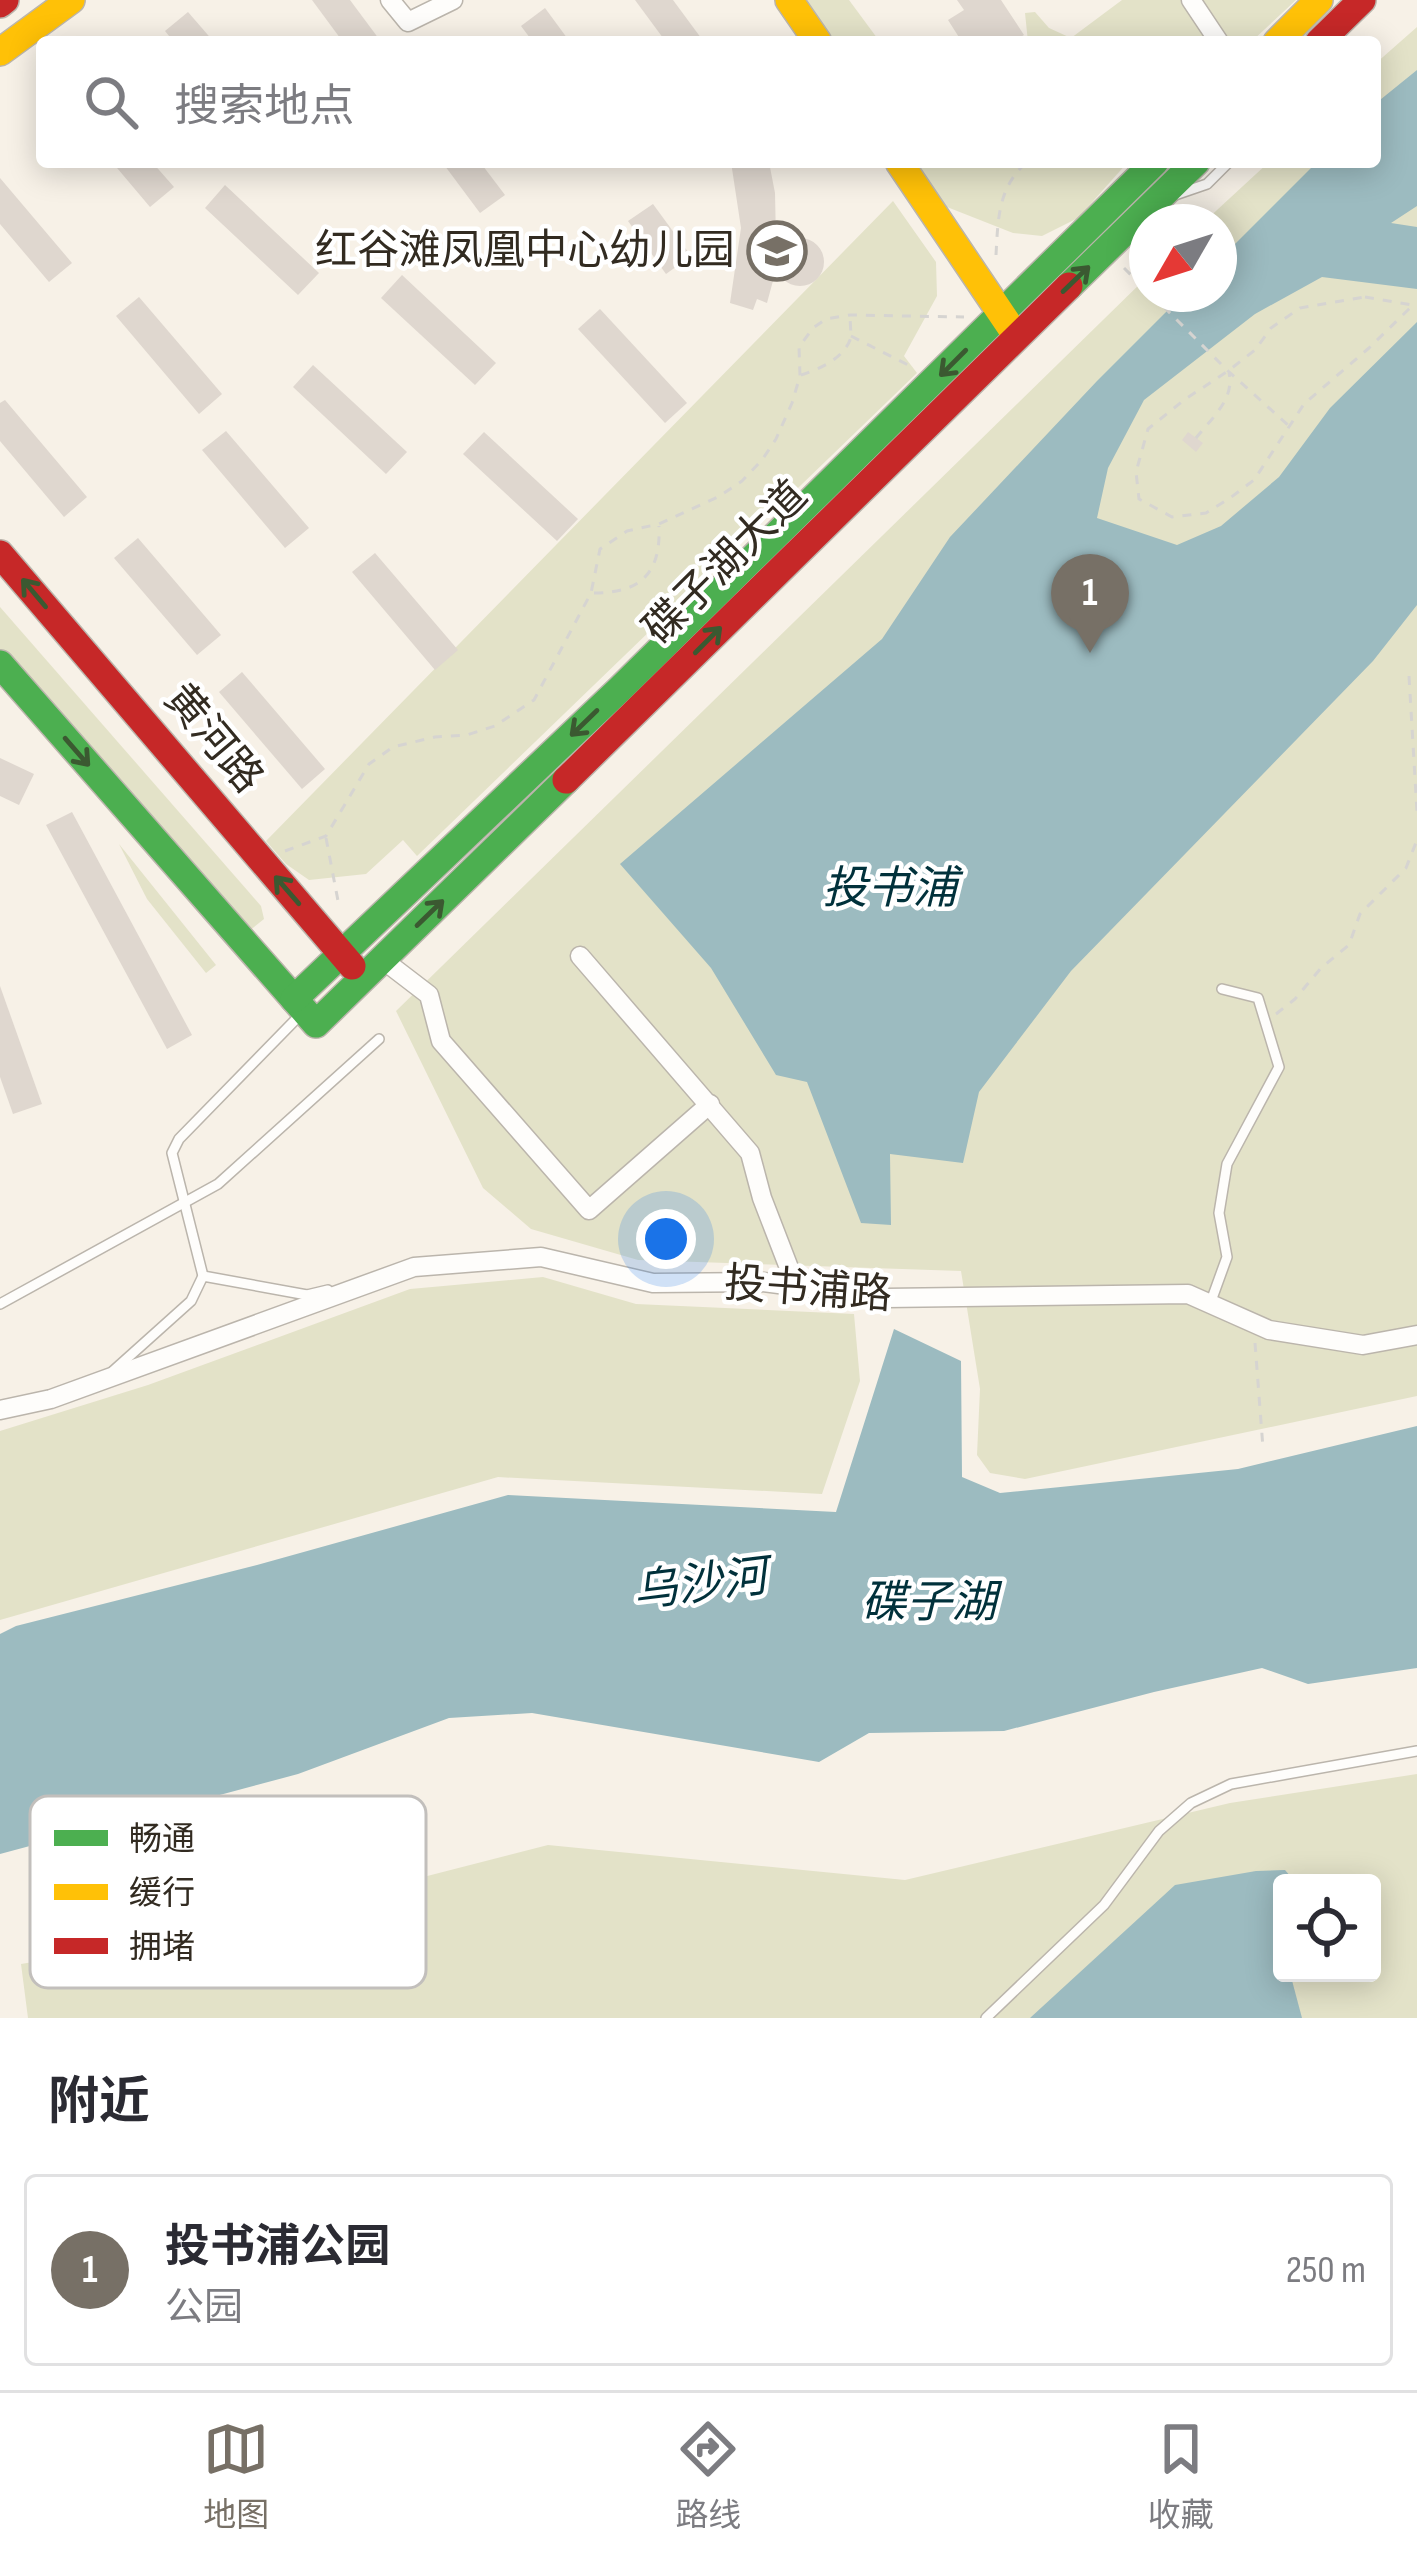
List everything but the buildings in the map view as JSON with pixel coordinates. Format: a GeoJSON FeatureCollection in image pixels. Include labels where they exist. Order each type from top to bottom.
{"type":"FeatureCollection","features":[{"type":"Feature","properties":{"kind":"main road"},"geometry":{"type":"LineString","coordinates":[[0,52],[70,0]]}},
{"type":"Feature","properties":{"kind":"main road"},"geometry":{"type":"LineString","coordinates":[[789,0],[814,36]]}},
{"type":"Feature","properties":{"kind":"main road"},"geometry":{"type":"LineString","coordinates":[[1282,36],[1319,0]]}},
{"type":"Feature","properties":{"kind":"main road"},"geometry":{"type":"LineString","coordinates":[[1328,36],[1362,0]]}},
{"type":"Feature","properties":{"kind":"main road"},"geometry":{"type":"LineString","coordinates":[[902,168],[1009,326]]}},
{"type":"Feature","properties":{"kind":"main road","name":"碟子湖大道"},"geometry":{"type":"LineString","coordinates":[[305,1011],[373,969],[1009,326],[1150,168]]}},
{"type":"Feature","properties":{"kind":"main road","name":"碟子湖大道"},"geometry":{"type":"LineString","coordinates":[[305,1011],[342,955],[937,379],[1106,250],[1190,168]]}},
{"type":"Feature","properties":{"kind":"main road","name":"黄河路"},"geometry":{"type":"LineString","coordinates":[[0,554],[342,955],[373,969]]}},
{"type":"Feature","properties":{"kind":"main road"},"geometry":{"type":"LineString","coordinates":[[0,664],[305,1011]]}},
{"type":"Feature","properties":{"kind":"street"},"geometry":{"type":"LineString","coordinates":[[390,0],[408,22],[452,0]]}},
{"type":"Feature","properties":{"kind":"street"},"geometry":{"type":"LineString","coordinates":[[1191,0],[1215,36]]}},
{"type":"Feature","properties":{"kind":"street"},"geometry":{"type":"LineString","coordinates":[[580,956],[750,1154],[796,1286]]}},
{"type":"Feature","properties":{"kind":"street"},"geometry":{"type":"LineString","coordinates":[[373,969],[429,995],[441,1041],[590,1210],[710,1104]]}},
{"type":"Feature","properties":{"kind":"street","name":"投书浦路"},"geometry":{"type":"LineString","coordinates":[[0,1410],[51,1400],[414,1267],[541,1257],[652,1283],[763,1282],[886,1298],[1188,1294],[1269,1330],[1363,1346],[1417,1335]]}},
{"type":"Feature","properties":{"kind":"lane"},"geometry":{"type":"LineString","coordinates":[[1154,203],[1207,184],[1223,168]]}},
{"type":"Feature","properties":{"kind":"lane"},"geometry":{"type":"LineString","coordinates":[[1210,1304],[1227,1257],[1219,1214],[1227,1164],[1279,1067],[1258,998],[1222,989]]}},
{"type":"Feature","properties":{"kind":"lane"},"geometry":{"type":"LineString","coordinates":[[102,1381],[191,1300],[202,1276],[172,1154],[178,1138],[305,1011]]}},
{"type":"Feature","properties":{"kind":"lane"},"geometry":{"type":"LineString","coordinates":[[0,1304],[218,1184],[379,1039]]}},
{"type":"Feature","properties":{"kind":"lane"},"geometry":{"type":"LineString","coordinates":[[202,1276],[307,1295],[414,1267]]}},
{"type":"Feature","properties":{"kind":"lane"},"geometry":{"type":"LineString","coordinates":[[986,2018],[1104,1905],[1159,1831],[1191,1803],[1232,1784],[1417,1751]]}},
{"type":"Feature","properties":{"kind":"path"},"geometry":{"type":"LineString","coordinates":[[996,255],[1004,193],[1021,168]]}},
{"type":"Feature","properties":{"kind":"path"},"geometry":{"type":"LineString","coordinates":[[1106,250],[1129,272]]}},
{"type":"Feature","properties":{"kind":"path"},"geometry":{"type":"LineString","coordinates":[[1365,297],[1413,305],[1316,393],[1254,480],[1206,513],[1172,517],[1139,499],[1136,472],[1148,429],[1228,371],[1255,350],[1270,328],[1300,308],[1365,297]]}},
{"type":"Feature","properties":{"kind":"path"},"geometry":{"type":"LineString","coordinates":[[1169,312],[1289,426]]}},
{"type":"Feature","properties":{"kind":"path"},"geometry":{"type":"LineString","coordinates":[[800,376],[842,352],[851,336],[850,315]]}},
{"type":"Feature","properties":{"kind":"path"},"geometry":{"type":"LineString","coordinates":[[261,860],[326,836],[368,764],[393,747],[495,726],[534,700],[591,593],[600,549],[627,531],[659,524],[718,497],[752,471],[776,440],[792,403],[800,376],[799,347],[813,328],[826,319],[850,315],[1009,326]]}},
{"type":"Feature","properties":{"kind":"path"},"geometry":{"type":"LineString","coordinates":[[851,336],[937,379]]}},
{"type":"Feature","properties":{"kind":"path"},"geometry":{"type":"LineString","coordinates":[[1196,438],[1227,398],[1228,371]]}},
{"type":"Feature","properties":{"kind":"path"},"geometry":{"type":"LineString","coordinates":[[591,593],[614,593],[640,583],[654,568],[659,524]]}},
{"type":"Feature","properties":{"kind":"path"},"geometry":{"type":"LineString","coordinates":[[1409,676],[1417,812]]}},
{"type":"Feature","properties":{"kind":"path"},"geometry":{"type":"LineString","coordinates":[[326,836],[339,906]]}},
{"type":"Feature","properties":{"kind":"path"},"geometry":{"type":"LineString","coordinates":[[1265,1023],[1349,945],[1360,914],[1406,868],[1417,840]]}},
{"type":"Feature","properties":{"kind":"path"},"geometry":{"type":"LineString","coordinates":[[1254,1323],[1263,1448]]}},
{"type":"Feature","properties":{"kind":"green space"},"geometry":{"type":"Polygon","coordinates":[[[802,0],[849,0],[876,36],[828,36],[802,0]]]}},
{"type":"Feature","properties":{"kind":"green space"},"geometry":{"type":"Polygon","coordinates":[[[1122,0],[1296,0],[1257,36],[1074,36],[1122,0]]]}},
{"type":"Feature","properties":{"kind":"green space"},"geometry":{"type":"Polygon","coordinates":[[[1035,12],[1049,28],[1067,36],[1027,36],[1025,13],[1035,12]]]}},
{"type":"Feature","properties":{"kind":"green space"},"geometry":{"type":"Polygon","coordinates":[[[1417,27],[1417,1396],[1025,1479],[990,1473],[977,1455],[980,1389],[961,1271],[638,1260],[531,1229],[483,1188],[396,1011],[1129,295],[1129,312],[1237,312],[1237,204],[1224,204],[1262,168],[1381,168],[1381,59],[1417,27]]]}},
{"type":"Feature","properties":{"kind":"green space"},"geometry":{"type":"Polygon","coordinates":[[[920,168],[1123,168],[1078,218],[1042,236],[1013,233],[947,207],[920,168]]]}},
{"type":"Feature","properties":{"kind":"green space"},"geometry":{"type":"Polygon","coordinates":[[[893,201],[936,262],[937,296],[904,356],[917,373],[417,856],[403,840],[366,874],[309,880],[286,864],[266,841],[893,201]]]}},
{"type":"Feature","properties":{"kind":"green space"},"geometry":{"type":"Polygon","coordinates":[[[0,607],[261,906],[264,919],[249,931],[0,654],[0,607]]]}},
{"type":"Feature","properties":{"kind":"green space"},"geometry":{"type":"Polygon","coordinates":[[[119,844],[216,965],[206,973],[147,899],[119,844]]]}},
{"type":"Feature","properties":{"kind":"green space"},"geometry":{"type":"Polygon","coordinates":[[[543,1277],[636,1304],[854,1314],[860,1381],[822,1494],[498,1477],[0,1620],[0,1431],[148,1385],[410,1289],[543,1277]]]}},
{"type":"Feature","properties":{"kind":"green space"},"geometry":{"type":"Polygon","coordinates":[[[1417,1774],[1417,2018],[28,2018],[21,1964],[30,1963],[30,1988],[426,1988],[426,1876],[548,1845],[905,1880],[1230,1803],[1417,1774]]]}},
{"type":"Feature","properties":{"kind":"water","name":"投书浦"},"geometry":{"type":"Polygon","coordinates":[[[1417,70],[1417,206],[1391,223],[1417,227],[1417,289],[1322,277],[1255,314],[1144,400],[1108,468],[1097,518],[1177,545],[1221,526],[1279,477],[1330,408],[1417,322],[1417,605],[1373,661],[1071,971],[979,1092],[963,1163],[890,1154],[891,1225],[861,1223],[807,1082],[776,1075],[711,968],[620,864],[882,639],[950,537],[1166,312],[1237,312],[1237,242],[1311,168],[1381,168],[1381,99],[1417,70]]]}},
{"type":"Feature","properties":{"kind":"water","name":"碟子湖"},"geometry":{"type":"Polygon","coordinates":[[[894,1329],[961,1361],[962,1477],[1000,1493],[1238,1469],[1417,1426],[1417,1668],[1308,1684],[1262,1668],[1004,1731],[869,1733],[819,1762],[532,1713],[449,1718],[298,1774],[216,1796],[30,1796],[30,1846],[0,1854],[0,1634],[16,1626],[508,1495],[836,1512],[894,1329]]]}},
{"type":"Feature","properties":{"kind":"water"},"geometry":{"type":"Polygon","coordinates":[[[1285,1870],[1288,1874],[1273,1874],[1273,1982],[1292,1982],[1302,2018],[1030,2018],[1175,1885],[1285,1870]]]}},
{"type":"Feature","properties":{"kind":"traffic: fast"},"geometry":{"type":"LineString","coordinates":[[294,999],[620,689],[1149,168]]}},
{"type":"Feature","properties":{"kind":"traffic: fast"},"geometry":{"type":"LineString","coordinates":[[1069,286],[1190,168]]}},
{"type":"Feature","properties":{"kind":"traffic: fast"},"geometry":{"type":"LineString","coordinates":[[0,664],[316,1024],[566,780]]}},
{"type":"Feature","properties":{"kind":"traffic: slow"},"geometry":{"type":"LineString","coordinates":[[0,52],[71,0]]}},
{"type":"Feature","properties":{"kind":"traffic: slow"},"geometry":{"type":"LineString","coordinates":[[789,0],[814,36]]}},
{"type":"Feature","properties":{"kind":"traffic: slow"},"geometry":{"type":"LineString","coordinates":[[1283,36],[1319,0]]}},
{"type":"Feature","properties":{"kind":"traffic: slow"},"geometry":{"type":"LineString","coordinates":[[903,168],[1011,328]]}},
{"type":"Feature","properties":{"kind":"traffic: jam"},"geometry":{"type":"LineString","coordinates":[[0,4],[5,0]]}},
{"type":"Feature","properties":{"kind":"traffic: jam"},"geometry":{"type":"LineString","coordinates":[[1325,36],[1362,0]]}},
{"type":"Feature","properties":{"kind":"traffic: jam"},"geometry":{"type":"LineString","coordinates":[[566,780],[1069,286]]}},
{"type":"Feature","properties":{"kind":"traffic: jam"},"geometry":{"type":"LineString","coordinates":[[0,554],[352,966]]}},
{"type":"Feature","properties":{"kind":"place","name":"红谷滩凤凰中心幼儿园"},"geometry":{"type":"Point","coordinates":[777,251]}},
{"type":"Feature","properties":{"kind":"place","name":"投书浦公园"},"geometry":{"type":"Point","coordinates":[1090,653]}},
{"type":"Feature","properties":{"kind":"water label","name":"乌沙河"},"geometry":{"type":"Point","coordinates":[700,1585]}}]}
